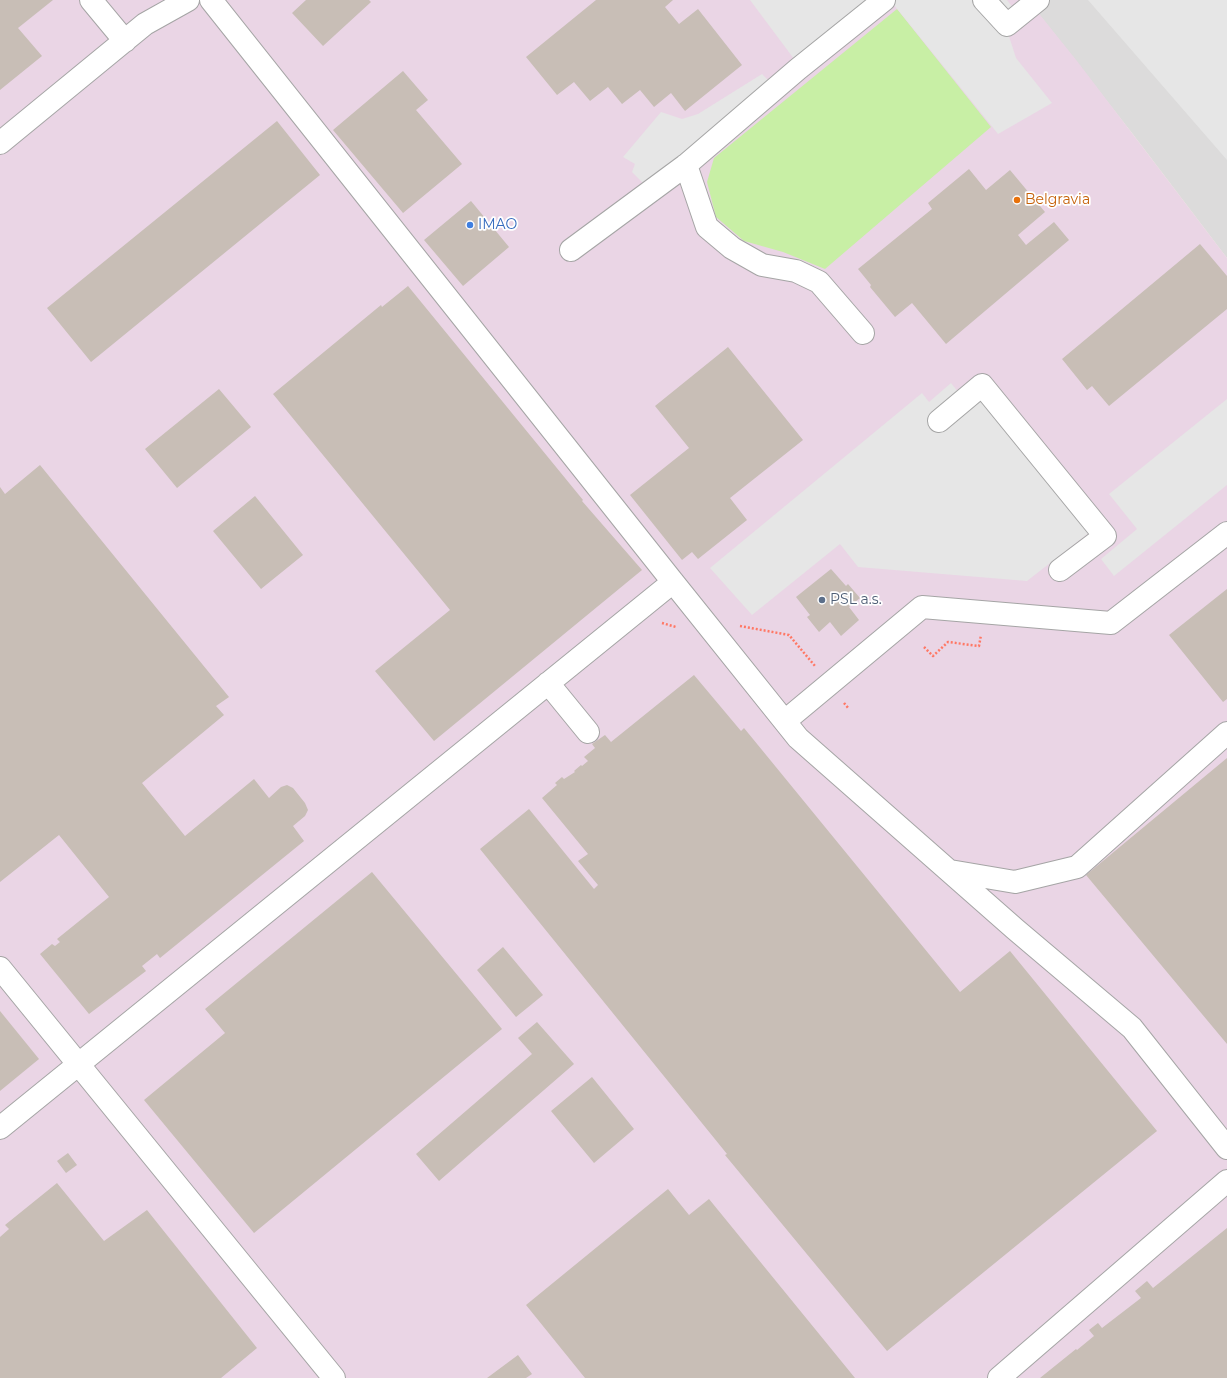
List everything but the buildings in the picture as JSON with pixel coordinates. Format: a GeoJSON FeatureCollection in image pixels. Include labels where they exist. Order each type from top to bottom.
{"type":"FeatureCollection","features":[{"type":"Feature","properties":{"kind":"lane"},"geometry":{"type":"LineString","coordinates":[[91,0],[125,41]]}},
{"type":"Feature","properties":{"kind":"lane"},"geometry":{"type":"LineString","coordinates":[[0,143],[145,24],[188,0]]}},
{"type":"Feature","properties":{"kind":"lane"},"geometry":{"type":"LineString","coordinates":[[211,0],[798,738],[1015,929],[1132,1028],[1227,1148]]}},
{"type":"Feature","properties":{"kind":"lane"},"geometry":{"type":"LineString","coordinates":[[571,250],[686,165],[798,69],[884,0]]}},
{"type":"Feature","properties":{"kind":"lane"},"geometry":{"type":"LineString","coordinates":[[984,0],[1007,25],[1038,0]]}},
{"type":"Feature","properties":{"kind":"lane"},"geometry":{"type":"LineString","coordinates":[[686,165],[707,227],[732,248],[762,265],[796,271],[819,282],[863,333]]}},
{"type":"Feature","properties":{"kind":"lane"},"geometry":{"type":"LineString","coordinates":[[939,421],[982,385],[1105,536],[1060,570]]}},
{"type":"Feature","properties":{"kind":"lane"},"geometry":{"type":"LineString","coordinates":[[785,721],[922,607],[1111,623],[1227,533]]}},
{"type":"Feature","properties":{"kind":"lane"},"geometry":{"type":"LineString","coordinates":[[0,1128],[673,582]]}},
{"type":"Feature","properties":{"kind":"lane"},"geometry":{"type":"LineString","coordinates":[[548,683],[588,732]]}},
{"type":"Feature","properties":{"kind":"lane"},"geometry":{"type":"LineString","coordinates":[[950,871],[1015,882],[1077,867],[1227,733]]}},
{"type":"Feature","properties":{"kind":"lane"},"geometry":{"type":"LineString","coordinates":[[0,968],[334,1378]]}},
{"type":"Feature","properties":{"kind":"lane"},"geometry":{"type":"LineString","coordinates":[[999,1378],[1227,1181]]}},
{"type":"Feature","properties":{"kind":"shaded area"},"geometry":{"type":"Polygon","coordinates":[[[0,0],[1028,0],[1077,61],[1227,258],[1227,1378],[0,1378],[0,0]]]}},
{"type":"Feature","properties":{"kind":"shaded area"},"geometry":{"type":"Polygon","coordinates":[[[750,0],[878,0],[800,67],[750,0]]]}},
{"type":"Feature","properties":{"kind":"shaded area"},"geometry":{"type":"Polygon","coordinates":[[[890,0],[1007,0],[1017,13],[1006,27],[1016,58],[1052,103],[998,134],[890,0]]]}},
{"type":"Feature","properties":{"kind":"shaded area"},"geometry":{"type":"Polygon","coordinates":[[[1028,0],[1227,0],[1227,258],[1132,133],[1028,0]]]}},
{"type":"Feature","properties":{"kind":"shaded area"},"geometry":{"type":"Polygon","coordinates":[[[1088,0],[1227,0],[1227,160],[1088,0]]]}},
{"type":"Feature","properties":{"kind":"shaded area"},"geometry":{"type":"Polygon","coordinates":[[[762,74],[771,83],[644,184],[632,172],[635,164],[623,157],[661,112],[682,119],[698,114],[762,74]]]}},
{"type":"Feature","properties":{"kind":"shaded area"},"geometry":{"type":"Polygon","coordinates":[[[951,383],[970,407],[983,397],[1090,532],[1027,581],[858,567],[840,544],[752,615],[710,568],[922,393],[929,402],[951,383]]]}},
{"type":"Feature","properties":{"kind":"shaded area"},"geometry":{"type":"Polygon","coordinates":[[[1227,399],[1227,485],[1114,576],[1101,559],[1137,529],[1109,494],[1227,399]]]}},
{"type":"Feature","properties":{"kind":"green space"},"geometry":{"type":"Polygon","coordinates":[[[897,9],[991,127],[825,269],[783,252],[744,241],[716,217],[707,182],[714,158],[897,9]]]}},
{"type":"Feature","properties":{"kind":"place","name":"Belgravia"},"geometry":{"type":"Point","coordinates":[1017,200]}},
{"type":"Feature","properties":{"kind":"place","name":"IMAO"},"geometry":{"type":"Point","coordinates":[470,225]}},
{"type":"Feature","properties":{"kind":"place","name":"PSL a.s."},"geometry":{"type":"Point","coordinates":[822,600]}}]}
